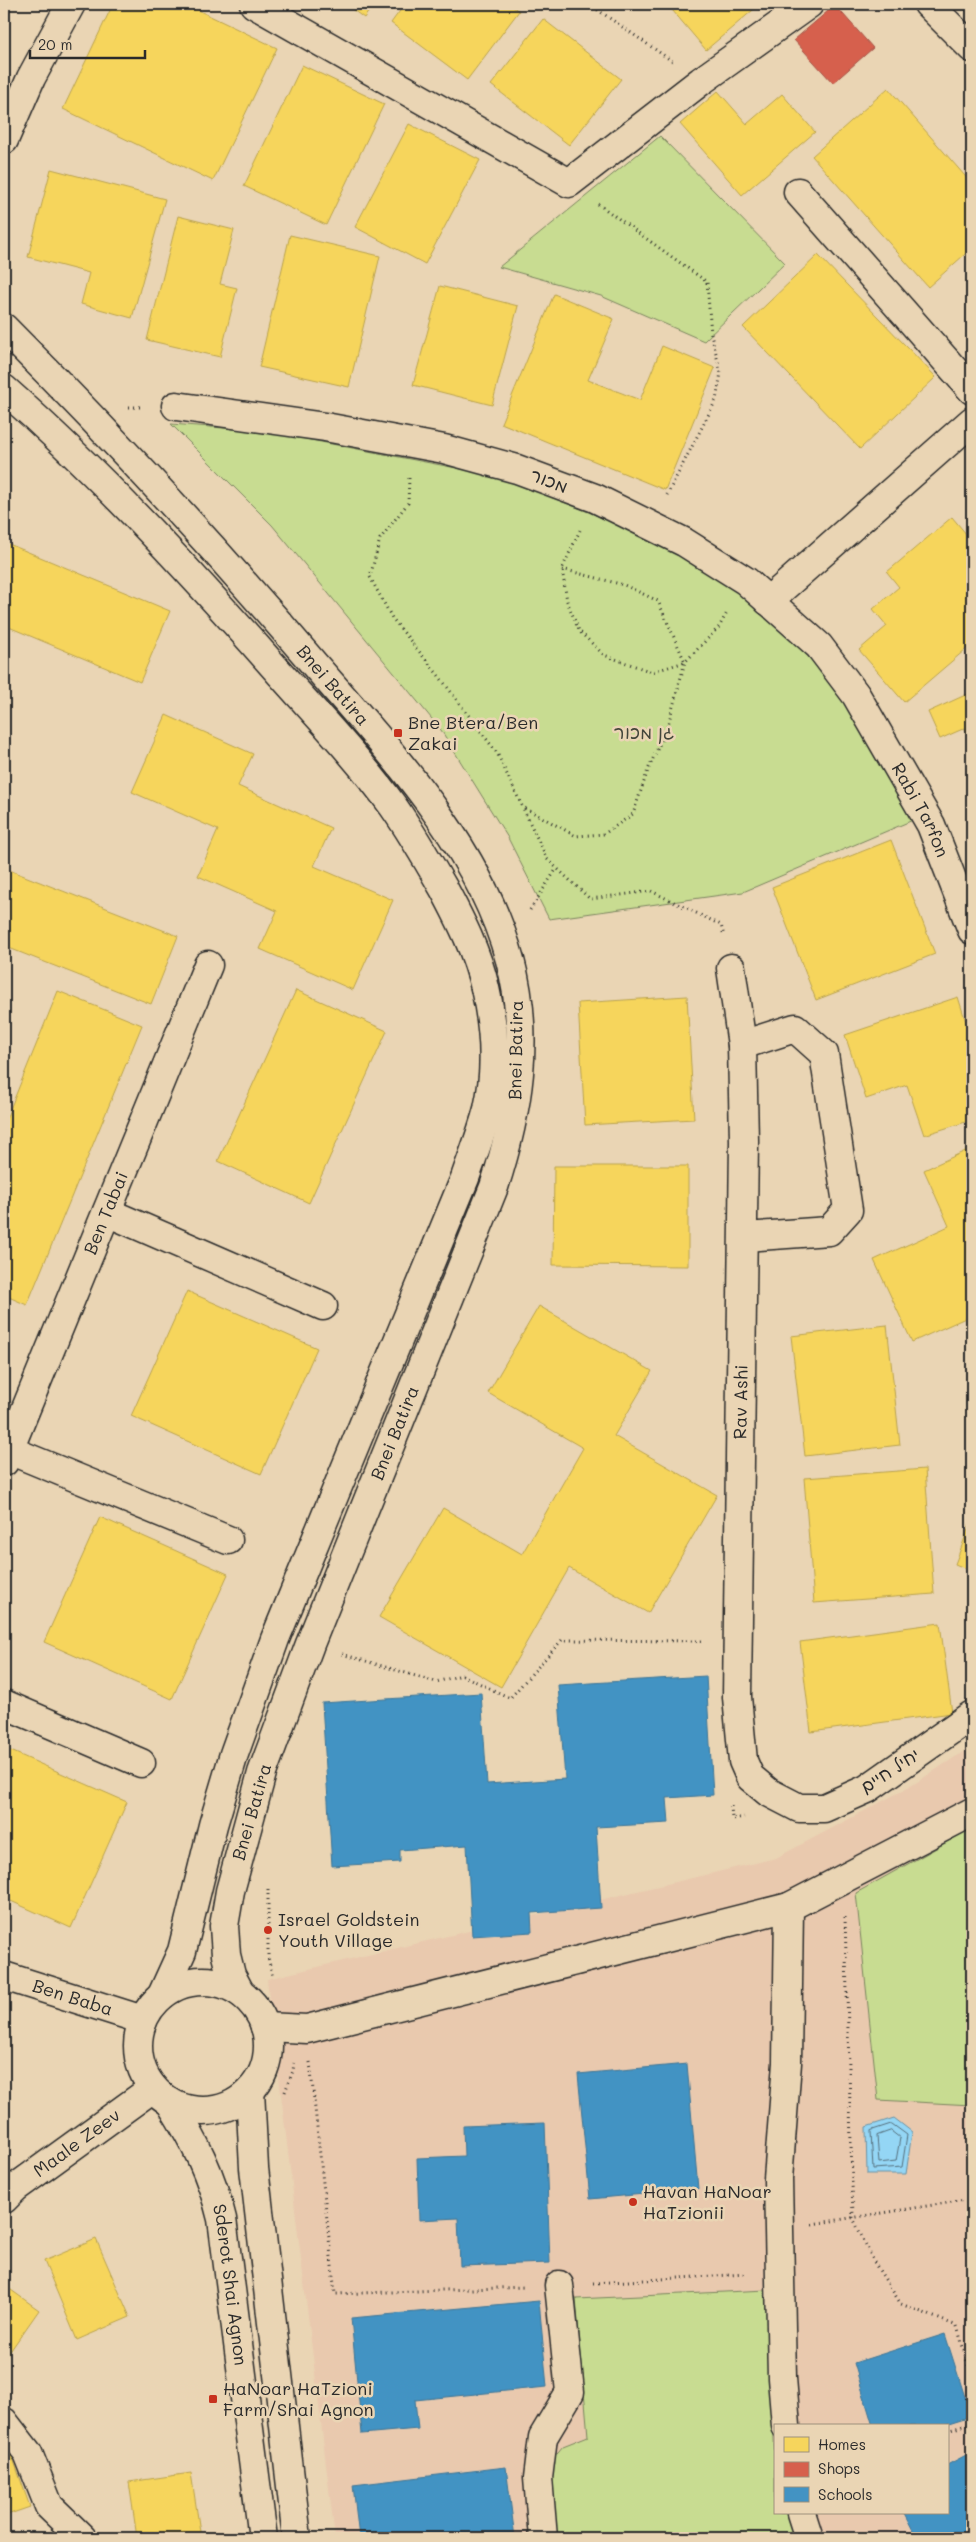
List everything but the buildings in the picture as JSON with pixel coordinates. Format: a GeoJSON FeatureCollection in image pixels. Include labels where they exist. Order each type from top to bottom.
{"type":"FeatureCollection","features":[{"type":"Feature","properties":{"kind":"street"},"geometry":{"type":"LineString","coordinates":[[4,140],[31,78],[71,4]]}},
{"type":"Feature","properties":{"kind":"street"},"geometry":{"type":"LineString","coordinates":[[254,4],[569,183],[701,81],[809,4]]}},
{"type":"Feature","properties":{"kind":"street"},"geometry":{"type":"LineString","coordinates":[[938,6],[972,48]]}},
{"type":"Feature","properties":{"kind":"street"},"geometry":{"type":"LineString","coordinates":[[798,192],[972,390]]}},
{"type":"Feature","properties":{"kind":"street","name":"Bnei Batira"},"geometry":{"type":"LineString","coordinates":[[4,328],[86,409],[206,539],[376,736],[423,796],[457,846],[486,894],[510,958],[517,990],[520,1059],[518,1090],[506,1150],[494,1187],[310,1644],[262,1773],[242,1844],[224,1926],[226,1955],[231,1975],[240,1992]]}},
{"type":"Feature","properties":{"kind":"street","name":"Bnei Batira"},"geometry":{"type":"LineString","coordinates":[[4,389],[15,406],[89,468],[190,572],[362,767],[392,805],[423,851],[466,931],[478,960],[484,982],[492,1034],[494,1059],[488,1109],[465,1178],[275,1639],[232,1763],[213,1825],[182,1951],[162,1994]]}},
{"type":"Feature","properties":{"kind":"street","name":"מכור"},"geometry":{"type":"LineString","coordinates":[[176,406],[325,427],[411,443],[517,469],[595,498],[684,542],[746,581],[819,646],[856,695]]}},
{"type":"Feature","properties":{"kind":"street"},"geometry":{"type":"LineString","coordinates":[[768,601],[972,421]]}},
{"type":"Feature","properties":{"kind":"street","name":"Rabi Tarfon"},"geometry":{"type":"LineString","coordinates":[[856,695],[931,825],[972,930]]}},
{"type":"Feature","properties":{"kind":"street","name":"Ben Tabai"},"geometry":{"type":"LineString","coordinates":[[6,1456],[13,1413],[107,1212],[208,965]]}},
{"type":"Feature","properties":{"kind":"street","name":"Rav Ashi"},"geometry":{"type":"LineString","coordinates":[[731,968],[742,1045],[744,1237],[738,1697],[743,1761],[750,1777],[768,1792],[799,1808]]}},
{"type":"Feature","properties":{"kind":"street"},"geometry":{"type":"LineString","coordinates":[[742,1045],[795,1028],[824,1054],[848,1210],[829,1231],[744,1237]]}},
{"type":"Feature","properties":{"kind":"street"},"geometry":{"type":"LineString","coordinates":[[107,1212],[323,1306]]}},
{"type":"Feature","properties":{"kind":"street"},"geometry":{"type":"LineString","coordinates":[[6,1456],[228,1540]]}},
{"type":"Feature","properties":{"kind":"street"},"geometry":{"type":"LineString","coordinates":[[4,1704],[141,1764]]}},
{"type":"Feature","properties":{"kind":"street","name":"יחיל חיים"},"geometry":{"type":"LineString","coordinates":[[799,1808],[824,1808],[867,1788],[972,1715]]}},
{"type":"Feature","properties":{"kind":"street"},"geometry":{"type":"LineString","coordinates":[[266,2027],[307,2029],[790,1907],[972,1812]]}},
{"type":"Feature","properties":{"kind":"street"},"geometry":{"type":"LineString","coordinates":[[786,2424],[782,2378],[778,2179],[787,2062],[790,1907]]}},
{"type":"Feature","properties":{"kind":"street","name":"Ben Baba"},"geometry":{"type":"LineString","coordinates":[[4,1976],[143,2020]]}},
{"type":"Feature","properties":{"kind":"street"},"geometry":{"type":"LineString","coordinates":[[198,1981],[220,1983],[240,1992],[256,2007],[266,2027],[268,2044],[266,2061],[260,2077],[250,2091],[232,2104],[212,2111],[190,2110],[161,2095],[143,2072],[138,2055],[138,2038],[143,2020],[151,2006],[162,1994],[177,1986],[198,1981]]}},
{"type":"Feature","properties":{"kind":"street","name":"Sderot Shai Agnon"},"geometry":{"type":"LineString","coordinates":[[250,2091],[254,2168],[297,2538]]}},
{"type":"Feature","properties":{"kind":"street","name":"Maale Zeev"},"geometry":{"type":"LineString","coordinates":[[4,2200],[15,2188],[98,2125],[161,2095]]}},
{"type":"Feature","properties":{"kind":"street","name":"Sderot Shai Agnon"},"geometry":{"type":"LineString","coordinates":[[161,2095],[197,2146],[215,2190],[222,2219],[263,2538]]}},
{"type":"Feature","properties":{"kind":"street"},"geometry":{"type":"LineString","coordinates":[[542,2538],[538,2478],[543,2437],[570,2392],[559,2285]]}},
{"type":"Feature","properties":{"kind":"street"},"geometry":{"type":"LineString","coordinates":[[4,2422],[28,2453],[49,2506],[82,2538]]}},
{"type":"Feature","properties":{"kind":"street"},"geometry":{"type":"LineString","coordinates":[[801,2514],[809,2538]]}},
{"type":"Feature","properties":{"kind":"path"},"geometry":{"type":"LineString","coordinates":[[589,4],[701,81]]}},
{"type":"Feature","properties":{"kind":"path"},"geometry":{"type":"LineString","coordinates":[[569,183],[707,282],[712,334],[721,373],[716,400],[651,526]]}},
{"type":"Feature","properties":{"kind":"path"},"geometry":{"type":"LineString","coordinates":[[411,443],[408,503],[380,539],[370,577],[392,618],[439,676],[497,754],[547,859],[590,899],[651,891],[721,925],[731,968]]}},
{"type":"Feature","properties":{"kind":"path"},"geometry":{"type":"LineString","coordinates":[[595,498],[562,569],[567,601],[579,631],[604,656],[652,672],[685,662],[719,627],[746,581]]}},
{"type":"Feature","properties":{"kind":"path"},"geometry":{"type":"LineString","coordinates":[[524,808],[576,836],[604,834],[633,814],[648,770],[668,725],[685,662],[658,600],[624,585],[562,569]]}},
{"type":"Feature","properties":{"kind":"path"},"geometry":{"type":"LineString","coordinates":[[526,916],[557,868]]}},
{"type":"Feature","properties":{"kind":"path"},"geometry":{"type":"LineString","coordinates":[[372,1662],[436,1682],[462,1675],[510,1698],[562,1640],[590,1640]]}},
{"type":"Feature","properties":{"kind":"path"},"geometry":{"type":"LineString","coordinates":[[844,1879],[853,2218],[875,2264],[901,2304],[957,2326],[972,2379]]}},
{"type":"Feature","properties":{"kind":"path"},"geometry":{"type":"LineString","coordinates":[[307,2029],[335,2294],[501,2288]]}},
{"type":"Feature","properties":{"kind":"path"},"geometry":{"type":"LineString","coordinates":[[779,2229],[972,2199]]}},
{"type":"Feature","properties":{"kind":"path"},"geometry":{"type":"LineString","coordinates":[[627,2281],[780,2272]]}},
{"type":"Feature","properties":{"kind":"path"},"geometry":{"type":"LineString","coordinates":[[948,2431],[972,2423]]}},
{"type":"Feature","properties":{"kind":"shaded area","name":"Havan HaNoar HaTzionii"},"geometry":{"type":"Polygon","coordinates":[[[972,1746],[972,2538],[335,2538],[267,1979],[776,1858],[911,1786],[972,1746]]]}},
{"type":"Feature","properties":{"kind":"green space"},"geometry":{"type":"Polygon","coordinates":[[[660,136],[785,263],[704,341],[601,296],[499,267],[660,136]]]}},
{"type":"Feature","properties":{"kind":"green space","name":"גן מכור"},"geometry":{"type":"Polygon","coordinates":[[[171,424],[264,431],[498,476],[591,513],[708,566],[753,599],[813,662],[875,744],[913,820],[743,892],[549,919],[508,838],[441,730],[272,525],[171,424]]]}},
{"type":"Feature","properties":{"kind":"green space"},"geometry":{"type":"Polygon","coordinates":[[[972,1828],[972,2105],[878,2100],[856,1893],[972,1828]]]}},
{"type":"Feature","properties":{"kind":"green space"},"geometry":{"type":"Polygon","coordinates":[[[767,2290],[774,2439],[774,2514],[788,2514],[794,2538],[555,2538],[548,2464],[563,2446],[588,2436],[576,2299],[767,2290]]]}},
{"type":"Feature","properties":{"kind":"water"},"geometry":{"type":"Polygon","coordinates":[[[894,2118],[912,2132],[906,2174],[867,2174],[866,2127],[894,2118]]]}},
{"type":"Feature","properties":{"kind":"place","name":"Bne Btera/Ben Zakai"},"geometry":{"type":"Point","coordinates":[398,733]}},
{"type":"Feature","properties":{"kind":"place","name":"Israel Goldstein Youth Village"},"geometry":{"type":"Point","coordinates":[268,1930]}},
{"type":"Feature","properties":{"kind":"place","name":"Havan HaNoar HaTzionii"},"geometry":{"type":"Point","coordinates":[633,2202]}},
{"type":"Feature","properties":{"kind":"place","name":"HaNoar HaTzioni Farm/Shai Agnon"},"geometry":{"type":"Point","coordinates":[213,2399]}}]}
